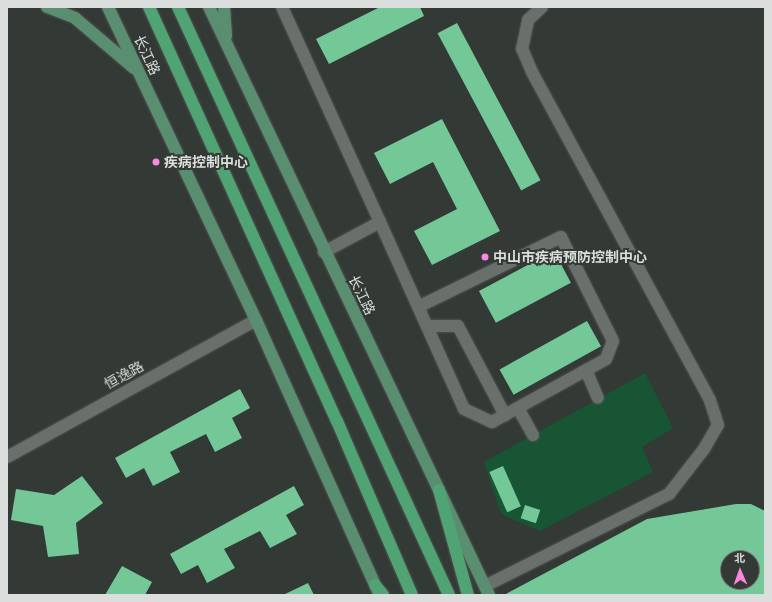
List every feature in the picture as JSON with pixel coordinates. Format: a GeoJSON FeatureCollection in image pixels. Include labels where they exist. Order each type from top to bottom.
{"type":"FeatureCollection","features":[{"type":"Feature","properties":{"kind":"highway","name":"长江路"},"geometry":{"type":"LineString","coordinates":[[149,7],[270,272],[412,595]]}},
{"type":"Feature","properties":{"kind":"highway"},"geometry":{"type":"LineString","coordinates":[[178,7],[294,263],[449,595]]}},
{"type":"Feature","properties":{"kind":"highway"},"geometry":{"type":"LineString","coordinates":[[439,490],[468,595]]}},
{"type":"Feature","properties":{"kind":"highway"},"geometry":{"type":"LineString","coordinates":[[377,592],[383,595]]}},
{"type":"Feature","properties":{"kind":"main road"},"geometry":{"type":"LineString","coordinates":[[48,7],[75,18],[137,71]]}},
{"type":"Feature","properties":{"kind":"main road","name":"长江路"},"geometry":{"type":"LineString","coordinates":[[108,7],[256,320],[377,592]]}},
{"type":"Feature","properties":{"kind":"main road"},"geometry":{"type":"LineString","coordinates":[[113,7],[114,21]]}},
{"type":"Feature","properties":{"kind":"main road","name":"长江路"},"geometry":{"type":"LineString","coordinates":[[209,7],[324,252],[487,591]]}},
{"type":"Feature","properties":{"kind":"main road"},"geometry":{"type":"LineString","coordinates":[[224,7],[226,41]]}},
{"type":"Feature","properties":{"kind":"street"},"geometry":{"type":"LineString","coordinates":[[282,7],[464,409],[492,422],[606,359],[613,341],[561,237],[418,307]]}},
{"type":"Feature","properties":{"kind":"street"},"geometry":{"type":"LineString","coordinates":[[487,591],[669,494],[704,449],[718,425],[710,400],[532,72],[522,49],[528,20],[542,7]]}},
{"type":"Feature","properties":{"kind":"street"},"geometry":{"type":"LineString","coordinates":[[324,252],[380,222]]}},
{"type":"Feature","properties":{"kind":"street","name":"恒逸路"},"geometry":{"type":"LineString","coordinates":[[7,456],[256,320]]}},
{"type":"Feature","properties":{"kind":"street"},"geometry":{"type":"LineString","coordinates":[[427,326],[458,326],[505,415]]}},
{"type":"Feature","properties":{"kind":"street"},"geometry":{"type":"LineString","coordinates":[[586,370],[598,398]]}},
{"type":"Feature","properties":{"kind":"street"},"geometry":{"type":"LineString","coordinates":[[518,408],[533,434]]}},
{"type":"Feature","properties":{"kind":"green space"},"geometry":{"type":"Polygon","coordinates":[[[645,373],[673,428],[642,447],[653,472],[540,531],[501,514],[484,462],[645,373]]]}},
{"type":"Feature","properties":{"kind":"building"},"geometry":{"type":"Polygon","coordinates":[[[380,7],[420,7],[424,16],[329,64],[316,39],[380,7]]]}},
{"type":"Feature","properties":{"kind":"building"},"geometry":{"type":"Polygon","coordinates":[[[457,23],[541,180],[521,190],[438,33],[457,23]]]}},
{"type":"Feature","properties":{"kind":"building"},"geometry":{"type":"Polygon","coordinates":[[[442,119],[500,231],[432,265],[414,231],[457,209],[433,162],[390,184],[374,153],[442,119]]]}},
{"type":"Feature","properties":{"kind":"building"},"geometry":{"type":"Polygon","coordinates":[[[554,251],[571,283],[496,323],[479,291],[554,251]]]}},
{"type":"Feature","properties":{"kind":"building"},"geometry":{"type":"Polygon","coordinates":[[[587,321],[601,346],[514,395],[500,369],[587,321]]]}},
{"type":"Feature","properties":{"kind":"building"},"geometry":{"type":"Polygon","coordinates":[[[240,389],[250,408],[232,418],[242,438],[215,452],[206,434],[170,452],[180,472],[153,486],[144,468],[126,478],[115,458],[240,389]]]}},
{"type":"Feature","properties":{"kind":"building"},"geometry":{"type":"Polygon","coordinates":[[[503,466],[521,506],[507,512],[489,472],[503,466]]]}},
{"type":"Feature","properties":{"kind":"building"},"geometry":{"type":"Polygon","coordinates":[[[82,476],[103,503],[76,523],[79,554],[48,557],[43,526],[11,520],[16,489],[54,495],[82,476]]]}},
{"type":"Feature","properties":{"kind":"building"},"geometry":{"type":"Polygon","coordinates":[[[294,486],[304,505],[286,515],[297,534],[270,548],[260,531],[224,549],[235,568],[207,583],[198,565],[181,574],[170,554],[294,486]]]}},
{"type":"Feature","properties":{"kind":"building"},"geometry":{"type":"Polygon","coordinates":[[[736,504],[751,504],[765,511],[765,595],[504,595],[647,519],[736,504]]]}},
{"type":"Feature","properties":{"kind":"building"},"geometry":{"type":"Polygon","coordinates":[[[525,505],[540,510],[536,523],[521,518],[525,505]]]}},
{"type":"Feature","properties":{"kind":"building"},"geometry":{"type":"Polygon","coordinates":[[[122,566],[152,582],[145,595],[105,595],[122,566]]]}},
{"type":"Feature","properties":{"kind":"building"},"geometry":{"type":"Polygon","coordinates":[[[308,583],[314,595],[283,595],[308,583]]]}},
{"type":"Feature","properties":{"kind":"place","name":"疾病控制中心"},"geometry":{"type":"Point","coordinates":[156,162]}},
{"type":"Feature","properties":{"kind":"place","name":"中山市疾病预防控制中心"},"geometry":{"type":"Point","coordinates":[485,257]}}]}
